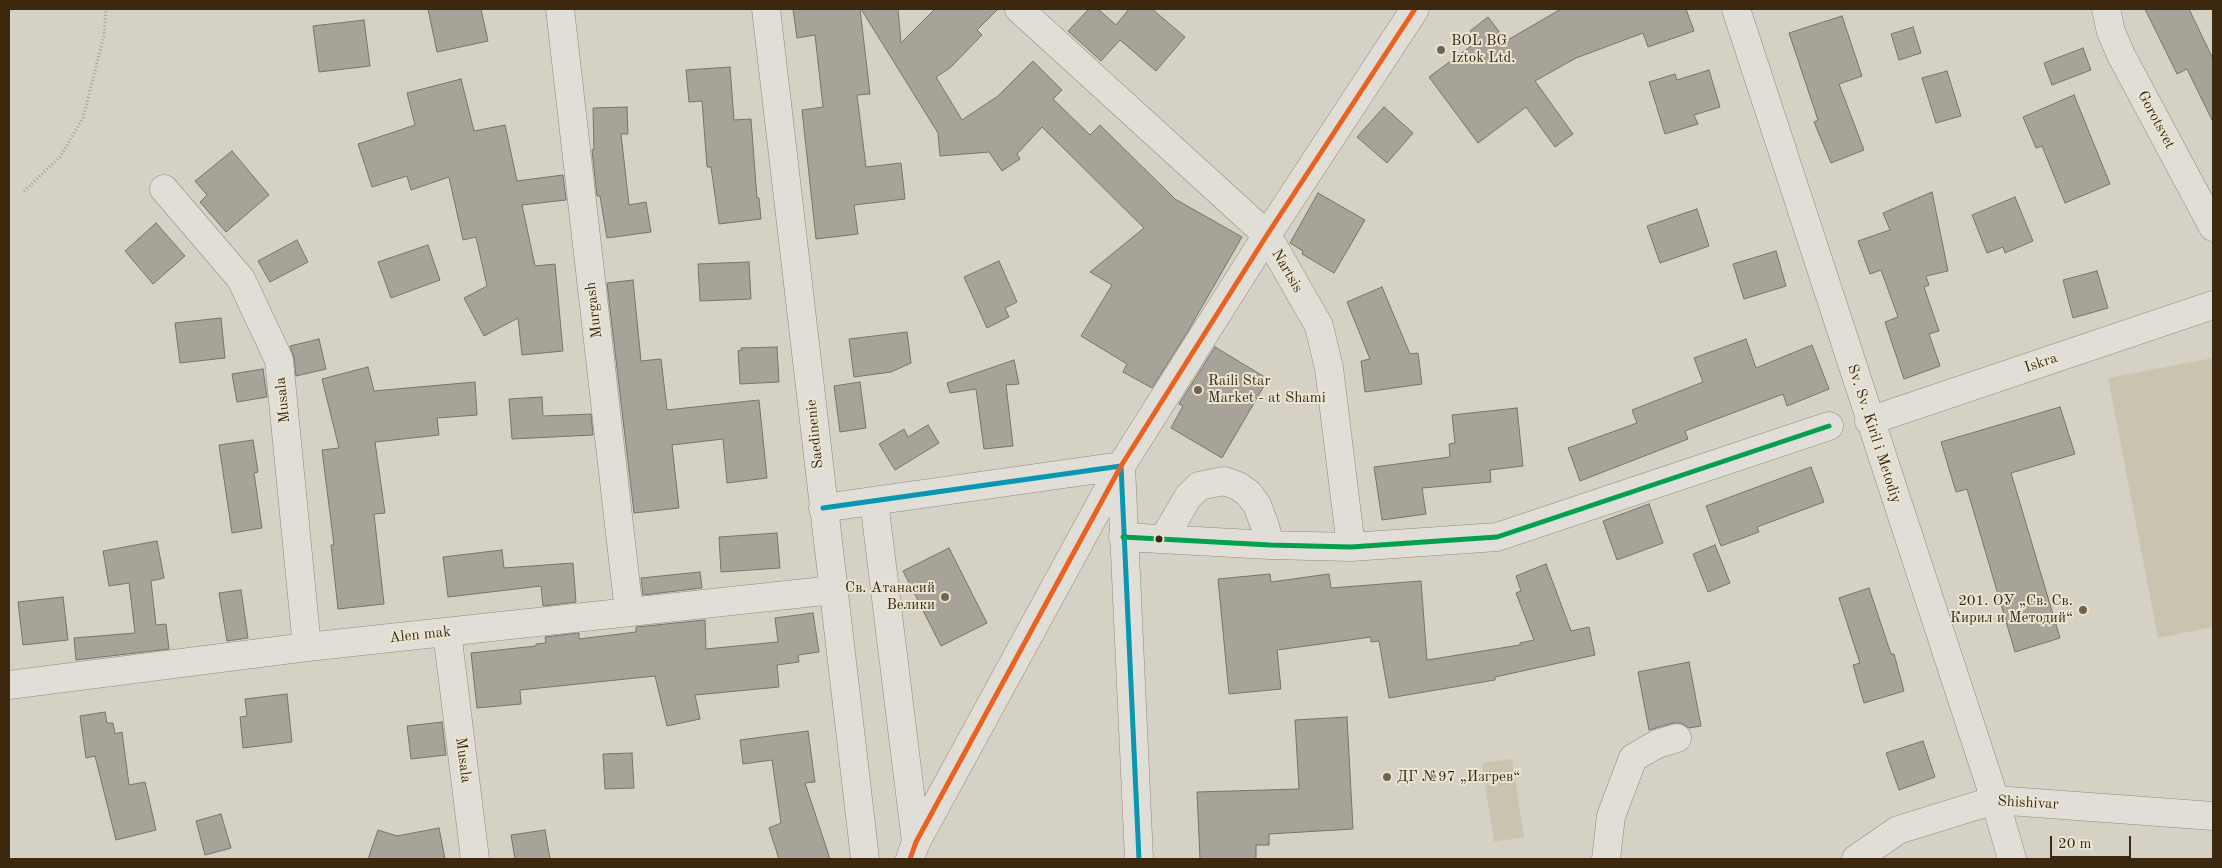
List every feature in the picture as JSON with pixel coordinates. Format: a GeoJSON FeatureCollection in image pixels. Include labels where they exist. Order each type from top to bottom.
{"type":"FeatureCollection","features":[{"type":"Feature","properties":{"kind":"street","name":"Murgash"},"geometry":{"type":"LineString","coordinates":[[560,9],[629,612]]}},
{"type":"Feature","properties":{"kind":"street","name":"Saedinenie"},"geometry":{"type":"LineString","coordinates":[[766,9],[865,859]]}},
{"type":"Feature","properties":{"kind":"street","name":"Nartsis"},"geometry":{"type":"LineString","coordinates":[[1019,9],[1266,235],[1319,326],[1329,368],[1351,547]]}},
{"type":"Feature","properties":{"kind":"street"},"geometry":{"type":"LineString","coordinates":[[913,851],[1121,466],[1266,235],[1412,14],[1436,9]]}},
{"type":"Feature","properties":{"kind":"street","name":"Sv. Sv. Kiril i Metodiy"},"geometry":{"type":"LineString","coordinates":[[1736,9],[1869,421],[1995,800],[2012,859]]}},
{"type":"Feature","properties":{"kind":"street","name":"Gorotsvet"},"geometry":{"type":"LineString","coordinates":[[2106,9],[2111,32],[2121,55],[2213,227]]}},
{"type":"Feature","properties":{"kind":"street","name":"Musala"},"geometry":{"type":"LineString","coordinates":[[164,189],[241,279],[279,360],[308,647]]}},
{"type":"Feature","properties":{"kind":"street","name":"Iskra"},"geometry":{"type":"LineString","coordinates":[[1869,421],[2213,305]]}},
{"type":"Feature","properties":{"kind":"street"},"geometry":{"type":"LineString","coordinates":[[1123,537],[1270,545],[1351,547],[1497,536],[1829,426]]}},
{"type":"Feature","properties":{"kind":"street"},"geometry":{"type":"LineString","coordinates":[[823,508],[1121,466]]}},
{"type":"Feature","properties":{"kind":"street"},"geometry":{"type":"LineString","coordinates":[[1121,466],[1138,859]]}},
{"type":"Feature","properties":{"kind":"street"},"geometry":{"type":"LineString","coordinates":[[1164,538],[1188,497],[1199,486],[1224,481],[1238,486],[1253,499],[1265,526],[1270,545]]}},
{"type":"Feature","properties":{"kind":"street"},"geometry":{"type":"LineString","coordinates":[[874,500],[913,851]]}},
{"type":"Feature","properties":{"kind":"street","name":"Alen mak"},"geometry":{"type":"LineString","coordinates":[[9,685],[308,647],[833,590]]}},
{"type":"Feature","properties":{"kind":"street","name":"Musala"},"geometry":{"type":"LineString","coordinates":[[447,632],[475,859]]}},
{"type":"Feature","properties":{"kind":"street"},"geometry":{"type":"LineString","coordinates":[[1606,859],[1611,816],[1633,758],[1657,744],[1676,738]]}},
{"type":"Feature","properties":{"kind":"street","name":"Shishivar"},"geometry":{"type":"LineString","coordinates":[[1856,859],[1898,830],[1995,800],[2213,816]]}},
{"type":"Feature","properties":{"kind":"path"},"geometry":{"type":"LineString","coordinates":[[24,191],[60,156],[83,118],[104,35],[106,9]]}},
{"type":"Feature","properties":{"kind":"shaded area"},"geometry":{"type":"Polygon","coordinates":[[[2213,358],[2213,627],[2158,638],[2108,378],[2213,358]]]}},
{"type":"Feature","properties":{"kind":"shaded area"},"geometry":{"type":"Polygon","coordinates":[[[1512,759],[1524,837],[1494,842],[1482,763],[1512,759]]]}},
{"type":"Feature","properties":{"kind":"building"},"geometry":{"type":"Polygon","coordinates":[[[428,9],[481,9],[488,41],[437,52],[428,9]]]}},
{"type":"Feature","properties":{"kind":"building"},"geometry":{"type":"Polygon","coordinates":[[[793,9],[860,9],[870,94],[857,95],[866,167],[901,163],[905,199],[854,205],[858,234],[816,239],[802,110],[823,107],[815,35],[797,38],[793,9]]]}},
{"type":"Feature","properties":{"kind":"building"},"geometry":{"type":"Polygon","coordinates":[[[861,9],[898,9],[901,43],[935,9],[998,9],[977,30],[982,35],[950,68],[936,77],[962,120],[998,96],[1033,61],[1062,90],[1053,99],[1090,135],[1100,125],[1175,199],[1242,237],[1188,331],[1152,388],[1123,372],[1127,364],[1081,336],[1112,285],[1090,272],[1144,228],[1042,127],[1017,154],[1020,159],[1002,171],[989,152],[940,156],[938,133],[861,9]]]}},
{"type":"Feature","properties":{"kind":"building"},"geometry":{"type":"Polygon","coordinates":[[[1089,9],[1098,9],[1116,25],[1129,9],[1152,9],[1185,37],[1156,71],[1120,40],[1101,61],[1068,31],[1089,9]]]}},
{"type":"Feature","properties":{"kind":"building"},"geometry":{"type":"Polygon","coordinates":[[[1561,9],[1686,9],[1694,31],[1648,47],[1643,33],[1576,58],[1535,81],[1573,134],[1555,147],[1526,107],[1478,143],[1429,77],[1478,41],[1470,31],[1488,17],[1506,41],[1561,9]]]}},
{"type":"Feature","properties":{"kind":"building"},"geometry":{"type":"Polygon","coordinates":[[[2145,9],[2189,9],[2213,59],[2213,122],[2187,69],[2177,74],[2145,9]]]}},
{"type":"Feature","properties":{"kind":"building"},"geometry":{"type":"Polygon","coordinates":[[[1842,16],[1862,76],[1839,84],[1864,150],[1831,163],[1814,122],[1818,120],[1789,33],[1842,16]]]}},
{"type":"Feature","properties":{"kind":"building"},"geometry":{"type":"Polygon","coordinates":[[[364,20],[370,66],[319,72],[313,26],[364,20]]]}},
{"type":"Feature","properties":{"kind":"building"},"geometry":{"type":"Polygon","coordinates":[[[1913,27],[1921,53],[1899,60],[1891,34],[1913,27]]]}},
{"type":"Feature","properties":{"kind":"building"},"geometry":{"type":"Polygon","coordinates":[[[2083,48],[2091,70],[2052,85],[2044,63],[2083,48]]]}},
{"type":"Feature","properties":{"kind":"building"},"geometry":{"type":"Polygon","coordinates":[[[730,67],[734,120],[751,119],[757,198],[759,198],[761,219],[719,224],[711,167],[707,167],[702,101],[689,102],[686,70],[730,67]]]}},
{"type":"Feature","properties":{"kind":"building"},"geometry":{"type":"Polygon","coordinates":[[[1709,70],[1720,107],[1694,115],[1698,124],[1665,134],[1649,82],[1675,74],[1677,80],[1709,70]]]}},
{"type":"Feature","properties":{"kind":"building"},"geometry":{"type":"Polygon","coordinates":[[[1947,71],[1961,116],[1936,123],[1922,78],[1947,71]]]}},
{"type":"Feature","properties":{"kind":"building"},"geometry":{"type":"Polygon","coordinates":[[[461,79],[474,131],[505,125],[517,181],[563,175],[566,200],[522,205],[535,266],[555,264],[563,351],[522,355],[518,318],[484,336],[464,298],[487,286],[476,237],[463,240],[449,177],[411,190],[407,176],[372,187],[358,144],[415,125],[407,93],[461,79]]]}},
{"type":"Feature","properties":{"kind":"building"},"geometry":{"type":"Polygon","coordinates":[[[2074,95],[2110,184],[2065,203],[2042,146],[2036,148],[2023,117],[2074,95]]]}},
{"type":"Feature","properties":{"kind":"building"},"geometry":{"type":"Polygon","coordinates":[[[627,107],[628,134],[621,134],[629,205],[646,202],[651,232],[607,238],[600,196],[597,196],[592,150],[594,149],[593,108],[627,107]]]}},
{"type":"Feature","properties":{"kind":"building"},"geometry":{"type":"Polygon","coordinates":[[[1384,107],[1413,133],[1387,163],[1357,137],[1384,107]]]}},
{"type":"Feature","properties":{"kind":"building"},"geometry":{"type":"Polygon","coordinates":[[[232,151],[269,195],[226,232],[200,202],[207,195],[195,181],[232,151]]]}},
{"type":"Feature","properties":{"kind":"building"},"geometry":{"type":"Polygon","coordinates":[[[1932,192],[1948,271],[1926,276],[1929,285],[1924,287],[1939,331],[1929,334],[1940,366],[1904,379],[1885,322],[1898,317],[1881,270],[1870,274],[1858,241],[1890,230],[1883,213],[1932,192]]]}},
{"type":"Feature","properties":{"kind":"building"},"geometry":{"type":"Polygon","coordinates":[[[1318,193],[1365,220],[1334,273],[1302,254],[1303,251],[1290,243],[1318,193]]]}},
{"type":"Feature","properties":{"kind":"building"},"geometry":{"type":"Polygon","coordinates":[[[2015,197],[2033,241],[2005,253],[2003,247],[1987,253],[1972,215],[2015,197]]]}},
{"type":"Feature","properties":{"kind":"building"},"geometry":{"type":"Polygon","coordinates":[[[1697,209],[1709,246],[1660,263],[1647,226],[1697,209]]]}},
{"type":"Feature","properties":{"kind":"building"},"geometry":{"type":"Polygon","coordinates":[[[156,223],[185,256],[153,284],[125,251],[156,223]]]}},
{"type":"Feature","properties":{"kind":"building"},"geometry":{"type":"Polygon","coordinates":[[[297,240],[308,262],[270,282],[258,261],[297,240]]]}},
{"type":"Feature","properties":{"kind":"building"},"geometry":{"type":"Polygon","coordinates":[[[428,245],[440,280],[391,298],[378,262],[428,245]]]}},
{"type":"Feature","properties":{"kind":"building"},"geometry":{"type":"Polygon","coordinates":[[[1776,251],[1786,286],[1744,299],[1733,264],[1776,251]]]}},
{"type":"Feature","properties":{"kind":"building"},"geometry":{"type":"Polygon","coordinates":[[[999,261],[1017,302],[1005,308],[1009,317],[987,328],[964,277],[999,261]]]}},
{"type":"Feature","properties":{"kind":"building"},"geometry":{"type":"Polygon","coordinates":[[[749,262],[751,299],[700,301],[698,264],[749,262]]]}},
{"type":"Feature","properties":{"kind":"building"},"geometry":{"type":"Polygon","coordinates":[[[2097,271],[2108,308],[2073,318],[2063,280],[2097,271]]]}},
{"type":"Feature","properties":{"kind":"building"},"geometry":{"type":"Polygon","coordinates":[[[633,280],[641,361],[661,359],[667,410],[759,400],[767,478],[727,483],[723,439],[672,445],[679,508],[634,513],[607,283],[633,280]]]}},
{"type":"Feature","properties":{"kind":"building"},"geometry":{"type":"Polygon","coordinates":[[[1382,287],[1410,354],[1418,353],[1422,384],[1365,392],[1361,361],[1370,359],[1347,302],[1382,287]]]}},
{"type":"Feature","properties":{"kind":"building"},"geometry":{"type":"Polygon","coordinates":[[[221,318],[225,358],[180,363],[175,323],[221,318]]]}},
{"type":"Feature","properties":{"kind":"building"},"geometry":{"type":"Polygon","coordinates":[[[907,332],[911,363],[891,372],[854,377],[849,339],[907,332]]]}},
{"type":"Feature","properties":{"kind":"building"},"geometry":{"type":"Polygon","coordinates":[[[319,339],[326,369],[296,376],[294,358],[290,346],[319,339]]]}},
{"type":"Feature","properties":{"kind":"building"},"geometry":{"type":"Polygon","coordinates":[[[1746,339],[1756,368],[1812,345],[1829,389],[1787,406],[1783,394],[1685,431],[1688,439],[1580,481],[1568,448],[1637,423],[1632,410],[1703,382],[1694,358],[1746,339]]]}},
{"type":"Feature","properties":{"kind":"building"},"geometry":{"type":"Polygon","coordinates":[[[777,347],[779,382],[740,384],[738,351],[742,350],[741,348],[777,347]]]}},
{"type":"Feature","properties":{"kind":"building"},"geometry":{"type":"Polygon","coordinates":[[[1215,347],[1268,379],[1222,458],[1171,428],[1183,406],[1179,404],[1215,347]]]}},
{"type":"Feature","properties":{"kind":"building"},"geometry":{"type":"Polygon","coordinates":[[[1014,360],[1019,384],[1006,385],[1013,446],[984,449],[976,389],[950,393],[947,383],[1014,360]]]}},
{"type":"Feature","properties":{"kind":"building"},"geometry":{"type":"Polygon","coordinates":[[[368,367],[374,391],[475,382],[477,415],[437,418],[439,435],[375,442],[385,513],[374,514],[384,604],[338,609],[331,545],[334,545],[322,450],[339,448],[322,379],[368,367]]]}},
{"type":"Feature","properties":{"kind":"building"},"geometry":{"type":"Polygon","coordinates":[[[263,369],[267,397],[237,402],[232,374],[263,369]]]}},
{"type":"Feature","properties":{"kind":"building"},"geometry":{"type":"Polygon","coordinates":[[[860,382],[866,428],[840,432],[834,386],[860,382]]]}},
{"type":"Feature","properties":{"kind":"building"},"geometry":{"type":"Polygon","coordinates":[[[542,397],[543,416],[591,414],[593,435],[512,439],[509,399],[542,397]]]}},
{"type":"Feature","properties":{"kind":"building"},"geometry":{"type":"Polygon","coordinates":[[[2060,407],[2075,454],[2011,473],[2060,638],[2015,652],[1967,489],[1956,492],[1941,442],[2060,407]]]}},
{"type":"Feature","properties":{"kind":"building"},"geometry":{"type":"Polygon","coordinates":[[[1517,408],[1523,466],[1490,470],[1491,482],[1422,488],[1426,514],[1382,520],[1374,467],[1450,457],[1449,444],[1455,443],[1452,415],[1517,408]]]}},
{"type":"Feature","properties":{"kind":"building"},"geometry":{"type":"Polygon","coordinates":[[[928,425],[939,443],[895,470],[879,444],[904,429],[908,437],[928,425]]]}},
{"type":"Feature","properties":{"kind":"building"},"geometry":{"type":"Polygon","coordinates":[[[253,440],[258,472],[254,473],[262,528],[232,533],[219,445],[253,440]]]}},
{"type":"Feature","properties":{"kind":"building"},"geometry":{"type":"Polygon","coordinates":[[[1811,467],[1824,502],[1757,527],[1759,532],[1721,546],[1706,506],[1811,467]]]}},
{"type":"Feature","properties":{"kind":"building"},"geometry":{"type":"Polygon","coordinates":[[[1649,504],[1663,543],[1617,560],[1603,521],[1649,504]]]}},
{"type":"Feature","properties":{"kind":"building"},"geometry":{"type":"Polygon","coordinates":[[[777,533],[780,568],[721,572],[719,537],[777,533]]]}},
{"type":"Feature","properties":{"kind":"building"},"geometry":{"type":"Polygon","coordinates":[[[157,541],[164,578],[151,581],[156,625],[166,624],[169,649],[76,660],[74,638],[135,633],[129,583],[109,586],[103,551],[157,541]]]}},
{"type":"Feature","properties":{"kind":"building"},"geometry":{"type":"Polygon","coordinates":[[[1715,545],[1730,583],[1708,592],[1693,554],[1715,545]]]}},
{"type":"Feature","properties":{"kind":"building","name":"Св. Атанасий Велики"},"geometry":{"type":"Polygon","coordinates":[[[949,548],[987,623],[941,646],[903,571],[949,548]]]}},
{"type":"Feature","properties":{"kind":"building"},"geometry":{"type":"Polygon","coordinates":[[[502,550],[504,568],[573,563],[576,602],[543,606],[541,586],[448,597],[443,557],[502,550]]]}},
{"type":"Feature","properties":{"kind":"building"},"geometry":{"type":"Polygon","coordinates":[[[1546,564],[1571,631],[1589,627],[1595,655],[1495,677],[1495,680],[1389,698],[1379,641],[1371,642],[1371,637],[1277,650],[1281,689],[1229,694],[1218,579],[1270,574],[1271,582],[1329,574],[1331,588],[1421,581],[1427,660],[1520,645],[1520,643],[1534,640],[1516,593],[1521,591],[1516,576],[1546,564]]]}},
{"type":"Feature","properties":{"kind":"building"},"geometry":{"type":"Polygon","coordinates":[[[700,572],[702,588],[643,595],[641,578],[700,572]]]}},
{"type":"Feature","properties":{"kind":"building"},"geometry":{"type":"Polygon","coordinates":[[[1869,588],[1891,654],[1894,654],[1904,691],[1864,703],[1853,665],[1860,663],[1839,598],[1869,588]]]}},
{"type":"Feature","properties":{"kind":"building"},"geometry":{"type":"Polygon","coordinates":[[[241,590],[248,638],[227,641],[219,593],[241,590]]]}},
{"type":"Feature","properties":{"kind":"building"},"geometry":{"type":"Polygon","coordinates":[[[63,597],[68,640],[23,645],[18,602],[63,597]]]}},
{"type":"Feature","properties":{"kind":"building"},"geometry":{"type":"Polygon","coordinates":[[[813,613],[819,652],[798,655],[799,662],[777,665],[779,687],[695,695],[700,719],[667,726],[655,676],[520,690],[521,704],[477,708],[471,653],[536,646],[536,644],[546,643],[545,637],[579,633],[579,639],[636,632],[636,627],[705,620],[706,649],[778,642],[775,618],[813,613]]]}},
{"type":"Feature","properties":{"kind":"building"},"geometry":{"type":"Polygon","coordinates":[[[1689,662],[1701,726],[1689,728],[1681,723],[1673,723],[1649,730],[1638,672],[1689,662]]]}},
{"type":"Feature","properties":{"kind":"building"},"geometry":{"type":"Polygon","coordinates":[[[287,694],[292,742],[243,748],[240,717],[247,716],[245,699],[287,694]]]}},
{"type":"Feature","properties":{"kind":"building"},"geometry":{"type":"Polygon","coordinates":[[[105,712],[107,723],[113,723],[115,734],[122,732],[129,785],[145,782],[156,830],[116,840],[95,756],[86,758],[80,716],[105,712]]]}},
{"type":"Feature","properties":{"kind":"building"},"geometry":{"type":"Polygon","coordinates":[[[1347,717],[1353,829],[1269,834],[1269,845],[1256,845],[1256,859],[1200,859],[1197,792],[1299,789],[1295,720],[1347,717]]]}},
{"type":"Feature","properties":{"kind":"building"},"geometry":{"type":"Polygon","coordinates":[[[442,722],[446,755],[411,759],[407,726],[442,722]]]}},
{"type":"Feature","properties":{"kind":"building"},"geometry":{"type":"Polygon","coordinates":[[[808,731],[815,782],[805,783],[830,859],[779,859],[769,828],[781,823],[772,760],[743,764],[740,740],[808,731]]]}},
{"type":"Feature","properties":{"kind":"building"},"geometry":{"type":"Polygon","coordinates":[[[1923,741],[1935,777],[1899,790],[1886,753],[1923,741]]]}},
{"type":"Feature","properties":{"kind":"building"},"geometry":{"type":"Polygon","coordinates":[[[632,753],[634,788],[605,789],[603,754],[632,753]]]}},
{"type":"Feature","properties":{"kind":"building"},"geometry":{"type":"Polygon","coordinates":[[[221,814],[231,848],[205,855],[196,821],[221,814]]]}},
{"type":"Feature","properties":{"kind":"building"},"geometry":{"type":"Polygon","coordinates":[[[439,828],[445,859],[368,859],[378,830],[397,836],[439,828]]]}},
{"type":"Feature","properties":{"kind":"building"},"geometry":{"type":"Polygon","coordinates":[[[545,830],[550,859],[515,859],[511,835],[545,830]]]}},
{"type":"Feature","properties":{"kind":"transit line"},"geometry":{"type":"LineString","coordinates":[[910,859],[916,842],[1121,466],[1267,235],[1415,9]]}},
{"type":"Feature","properties":{"kind":"transit line"},"geometry":{"type":"LineString","coordinates":[[1123,537],[1270,545],[1351,547],[1497,537],[1829,426]]}},
{"type":"Feature","properties":{"kind":"transit line"},"geometry":{"type":"LineString","coordinates":[[823,508],[1121,466],[1139,859]]}},
{"type":"Feature","properties":{"kind":"place","name":"BOL BG Iztok Ltd."},"geometry":{"type":"Point","coordinates":[1441,50]}},
{"type":"Feature","properties":{"kind":"place","name":"Raili Star Market - at Shami"},"geometry":{"type":"Point","coordinates":[1198,390]}},
{"type":"Feature","properties":{"kind":"place","name":"Св. Атанасий Велики"},"geometry":{"type":"Point","coordinates":[945,597]}},
{"type":"Feature","properties":{"kind":"place","name":"201. ОУ „Св. Св. Кирил и Методий“"},"geometry":{"type":"Point","coordinates":[2083,610]}},
{"type":"Feature","properties":{"kind":"place","name":"ДГ №97 „Изгрев“"},"geometry":{"type":"Point","coordinates":[1387,777]}}]}
